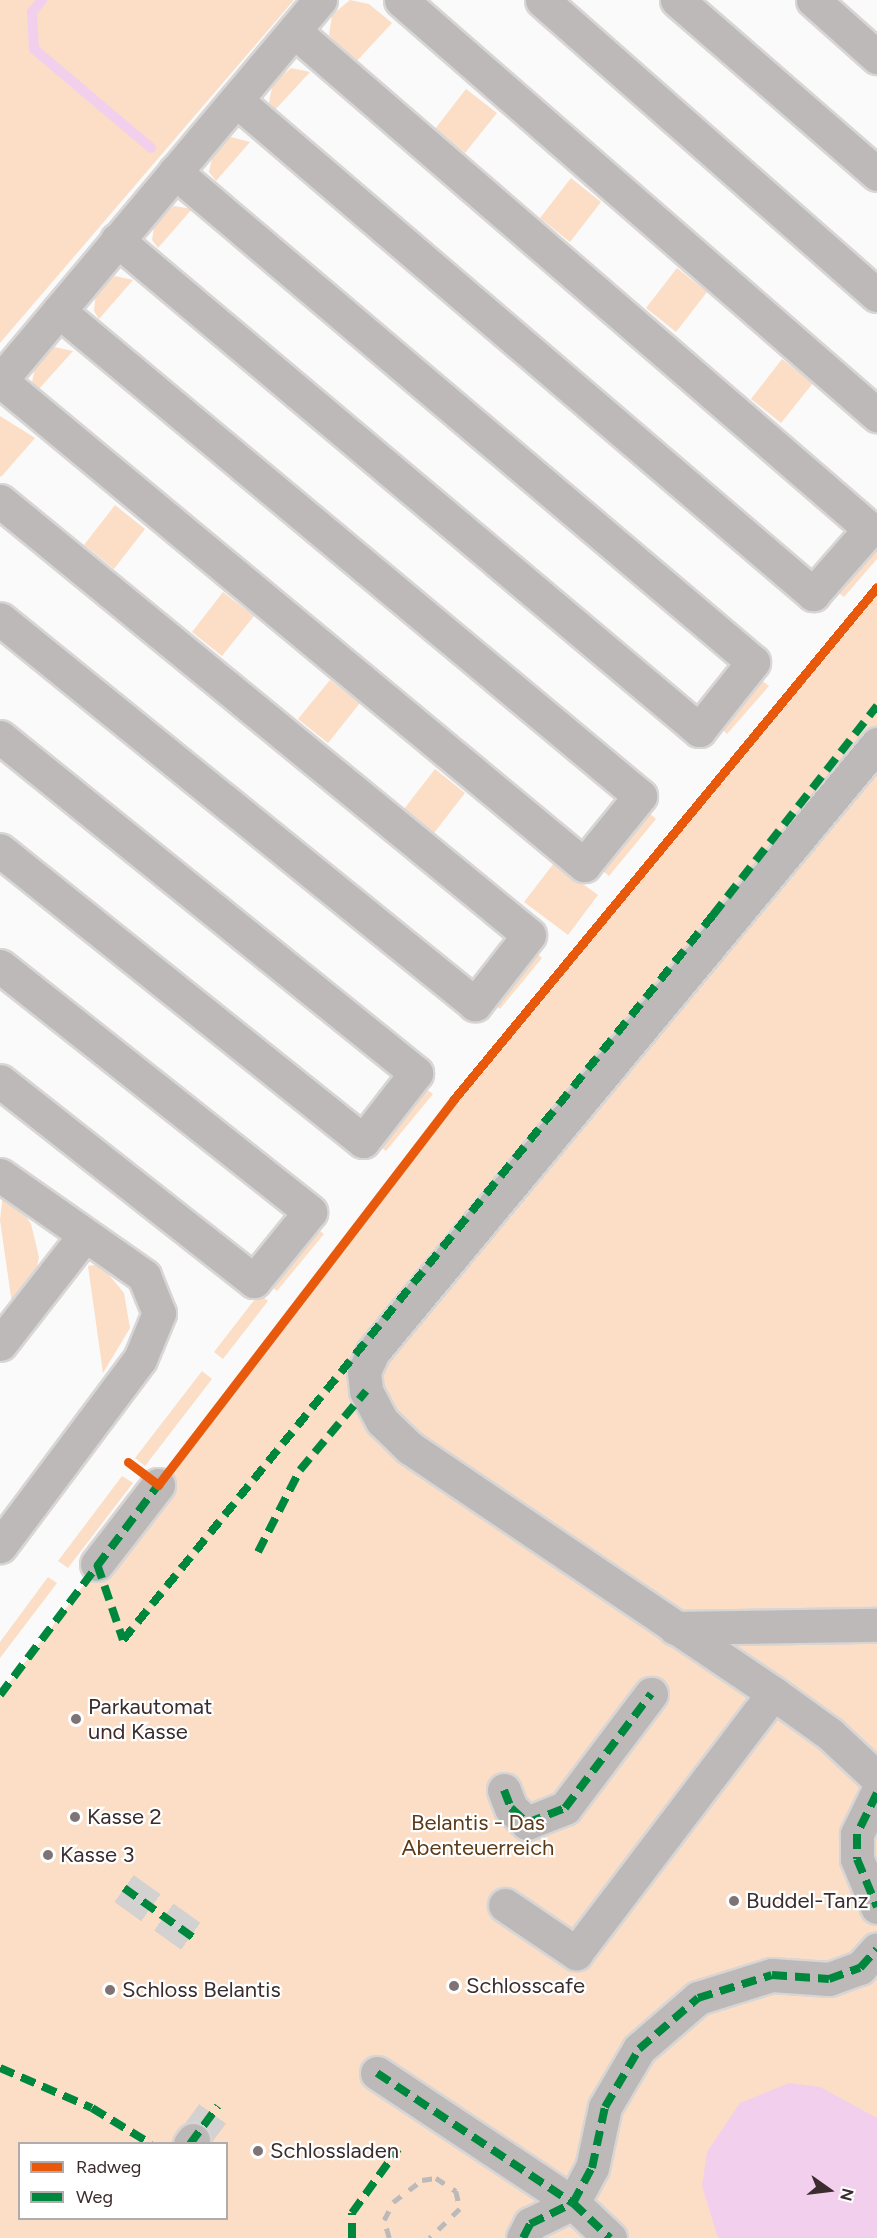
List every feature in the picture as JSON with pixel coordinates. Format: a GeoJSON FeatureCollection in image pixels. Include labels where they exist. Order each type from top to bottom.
{"type":"FeatureCollection","features":[{"type":"Feature","properties":{"kind":"street"},"geometry":{"type":"LineString","coordinates":[[58,311],[640,796],[584,865],[0,381],[58,311],[117,240],[320,0]]}},
{"type":"Feature","properties":{"kind":"street"},"geometry":{"type":"LineString","coordinates":[[401,0],[877,415]]}},
{"type":"Feature","properties":{"kind":"street"},"geometry":{"type":"LineString","coordinates":[[542,0],[877,295]]}},
{"type":"Feature","properties":{"kind":"street"},"geometry":{"type":"LineString","coordinates":[[676,0],[877,174]]}},
{"type":"Feature","properties":{"kind":"street"},"geometry":{"type":"LineString","coordinates":[[813,0],[877,57]]}},
{"type":"Feature","properties":{"kind":"street"},"geometry":{"type":"LineString","coordinates":[[236,100],[813,594],[870,529],[294,31]]}},
{"type":"Feature","properties":{"kind":"street"},"geometry":{"type":"LineString","coordinates":[[117,240],[699,730],[753,662],[175,171]]}},
{"type":"Feature","properties":{"kind":"street"},"geometry":{"type":"LineString","coordinates":[[0,501],[529,935],[475,1004],[0,619]]}},
{"type":"Feature","properties":{"kind":"street"},"geometry":{"type":"LineString","coordinates":[[0,737],[416,1073],[363,1141],[0,850]]}},
{"type":"Feature","properties":{"kind":"street"},"geometry":{"type":"LineString","coordinates":[[877,744],[373,1352],[364,1371],[366,1391],[382,1421],[410,1448],[773,1693],[830,1734],[877,1778]]}},
{"type":"Feature","properties":{"kind":"street"},"geometry":{"type":"LineString","coordinates":[[0,966],[310,1212],[254,1281],[0,1081]]}},
{"type":"Feature","properties":{"kind":"street"},"geometry":{"type":"LineString","coordinates":[[0,1175],[144,1276],[159,1313],[140,1359],[0,1546]]}},
{"type":"Feature","properties":{"kind":"street"},"geometry":{"type":"LineString","coordinates":[[0,1344],[84,1236]]}},
{"type":"Feature","properties":{"kind":"street"},"geometry":{"type":"LineString","coordinates":[[97,1564],[158,1485]]}},
{"type":"Feature","properties":{"kind":"street"},"geometry":{"type":"LineString","coordinates":[[675,1628],[877,1625]]}},
{"type":"Feature","properties":{"kind":"street"},"geometry":{"type":"LineString","coordinates":[[505,1905],[576,1953],[773,1693]]}},
{"type":"Feature","properties":{"kind":"street"},"geometry":{"type":"LineString","coordinates":[[504,1790],[511,1808],[527,1823],[565,1808],[651,1694]]}},
{"type":"Feature","properties":{"kind":"street"},"geometry":{"type":"LineString","coordinates":[[877,1793],[857,1834],[857,1859],[877,1907]]}},
{"type":"Feature","properties":{"kind":"street"},"geometry":{"type":"LineString","coordinates":[[523,2238],[530,2224],[573,2203],[592,2168],[605,2108],[639,2049],[698,1998],[772,1975],[829,1979],[860,1968],[877,1949]]}},
{"type":"Feature","properties":{"kind":"street"},"geometry":{"type":"LineString","coordinates":[[376,2073],[573,2203],[610,2238]]}},
{"type":"Feature","properties":{"kind":"green space"},"geometry":{"type":"Polygon","coordinates":[[[0,0],[294,0],[0,343],[0,0]]]}},
{"type":"Feature","properties":{"kind":"green space"},"geometry":{"type":"Polygon","coordinates":[[[350,0],[369,4],[392,23],[355,63],[329,35],[332,15],[350,0]]]}},
{"type":"Feature","properties":{"kind":"green space"},"geometry":{"type":"Polygon","coordinates":[[[291,68],[310,72],[275,110],[269,102],[273,83],[291,68]]]}},
{"type":"Feature","properties":{"kind":"green space"},"geometry":{"type":"Polygon","coordinates":[[[466,89],[497,113],[465,153],[435,129],[466,89]]]}},
{"type":"Feature","properties":{"kind":"green space"},"geometry":{"type":"Polygon","coordinates":[[[231,137],[250,142],[216,181],[209,172],[213,153],[231,137]]]}},
{"type":"Feature","properties":{"kind":"green space"},"geometry":{"type":"Polygon","coordinates":[[[571,178],[601,202],[570,242],[540,218],[571,178]]]}},
{"type":"Feature","properties":{"kind":"green space"},"geometry":{"type":"Polygon","coordinates":[[[174,206],[192,209],[158,248],[152,240],[155,221],[174,206]]]}},
{"type":"Feature","properties":{"kind":"green space"},"geometry":{"type":"Polygon","coordinates":[[[677,268],[707,292],[676,332],[646,308],[677,268]]]}},
{"type":"Feature","properties":{"kind":"green space"},"geometry":{"type":"Polygon","coordinates":[[[115,276],[133,280],[99,319],[94,311],[96,291],[115,276]]]}},
{"type":"Feature","properties":{"kind":"green space"},"geometry":{"type":"Polygon","coordinates":[[[54,347],[73,351],[38,390],[32,382],[36,363],[54,347]]]}},
{"type":"Feature","properties":{"kind":"green space"},"geometry":{"type":"Polygon","coordinates":[[[782,359],[813,383],[781,423],[751,399],[782,359]]]}},
{"type":"Feature","properties":{"kind":"green space"},"geometry":{"type":"Polygon","coordinates":[[[0,416],[35,438],[1,477],[0,476],[0,416]]]}},
{"type":"Feature","properties":{"kind":"green space"},"geometry":{"type":"Polygon","coordinates":[[[115,505],[145,529],[114,569],[84,545],[115,505]]]}},
{"type":"Feature","properties":{"kind":"green space"},"geometry":{"type":"Polygon","coordinates":[[[877,544],[877,559],[844,597],[836,591],[877,544]]]}},
{"type":"Feature","properties":{"kind":"green space","name":"Belantis - Das Abenteuerreich"},"geometry":{"type":"Polygon","coordinates":[[[877,587],[877,2238],[0,2238],[0,1695],[454,1099],[877,587]]]}},
{"type":"Feature","properties":{"kind":"green space"},"geometry":{"type":"Polygon","coordinates":[[[223,592],[254,616],[222,656],[192,632],[223,592]]]}},
{"type":"Feature","properties":{"kind":"green space"},"geometry":{"type":"Polygon","coordinates":[[[330,680],[360,703],[328,743],[298,719],[330,680]]]}},
{"type":"Feature","properties":{"kind":"green space"},"geometry":{"type":"Polygon","coordinates":[[[761,680],[769,686],[727,734],[720,727],[761,680]]]}},
{"type":"Feature","properties":{"kind":"green space"},"geometry":{"type":"Polygon","coordinates":[[[435,769],[465,793],[434,833],[404,809],[435,769]]]}},
{"type":"Feature","properties":{"kind":"green space"},"geometry":{"type":"Polygon","coordinates":[[[649,813],[656,819],[609,876],[602,870],[649,813]]]}},
{"type":"Feature","properties":{"kind":"green space"},"geometry":{"type":"Polygon","coordinates":[[[554,863],[598,895],[568,935],[524,902],[554,863]]]}},
{"type":"Feature","properties":{"kind":"green space"},"geometry":{"type":"Polygon","coordinates":[[[535,952],[542,958],[500,1009],[493,1003],[535,952]]]}},
{"type":"Feature","properties":{"kind":"green space"},"geometry":{"type":"Polygon","coordinates":[[[426,1089],[433,1094],[386,1151],[379,1146],[426,1089]]]}},
{"type":"Feature","properties":{"kind":"green space"},"geometry":{"type":"Polygon","coordinates":[[[3,1194],[18,1203],[31,1224],[39,1257],[35,1276],[12,1304],[0,1220],[3,1194]]]}},
{"type":"Feature","properties":{"kind":"green space"},"geometry":{"type":"Polygon","coordinates":[[[316,1228],[324,1234],[277,1291],[269,1284],[316,1228]]]}},
{"type":"Feature","properties":{"kind":"green space"},"geometry":{"type":"Polygon","coordinates":[[[100,1264],[124,1293],[130,1328],[103,1373],[88,1266],[100,1264]]]}},
{"type":"Feature","properties":{"kind":"green space"},"geometry":{"type":"Polygon","coordinates":[[[259,1294],[268,1301],[223,1359],[214,1352],[259,1294]]]}},
{"type":"Feature","properties":{"kind":"green space"},"geometry":{"type":"Polygon","coordinates":[[[202,1371],[212,1379],[145,1466],[135,1458],[202,1371]]]}},
{"type":"Feature","properties":{"kind":"green space"},"geometry":{"type":"Polygon","coordinates":[[[122,1476],[133,1483],[68,1568],[58,1561],[122,1476]]]}},
{"type":"Feature","properties":{"kind":"green space"},"geometry":{"type":"Polygon","coordinates":[[[48,1577],[57,1583],[0,1658],[0,1642],[48,1577]]]}},
{"type":"Feature","properties":{"kind":"shaded area"},"geometry":{"type":"Polygon","coordinates":[[[789,2083],[820,2087],[877,2118],[877,2238],[718,2238],[702,2186],[707,2152],[740,2103],[789,2083]]]}},
{"type":"Feature","properties":{"kind":"waterway"},"geometry":{"type":"LineString","coordinates":[[42,0],[32,12],[34,49],[151,148]]}},
{"type":"Feature","properties":{"kind":"tunnel"},"geometry":{"type":"LineString","coordinates":[[124,1888],[198,1941]]}},
{"type":"Feature","properties":{"kind":"tunnel"},"geometry":{"type":"LineString","coordinates":[[193,2140],[218,2106]]}},
{"type":"Feature","properties":{"kind":"railway"},"geometry":{"type":"LineString","coordinates":[[389,2238],[384,2220],[393,2202],[422,2180],[436,2178],[456,2191],[460,2209],[430,2238]]}},
{"type":"Feature","properties":{"kind":"marked path"},"geometry":{"type":"LineString","coordinates":[[97,1564],[123,1640],[713,915],[877,706]]}},
{"type":"Feature","properties":{"kind":"marked path"},"geometry":{"type":"LineString","coordinates":[[258,1552],[300,1470],[366,1391]]}},
{"type":"Feature","properties":{"kind":"marked path"},"geometry":{"type":"LineString","coordinates":[[0,1695],[158,1485]]}},
{"type":"Feature","properties":{"kind":"marked path"},"geometry":{"type":"LineString","coordinates":[[504,1790],[511,1808],[527,1823],[565,1808],[651,1694]]}},
{"type":"Feature","properties":{"kind":"marked path"},"geometry":{"type":"LineString","coordinates":[[877,1793],[857,1834],[857,1859],[877,1907]]}},
{"type":"Feature","properties":{"kind":"marked path"},"geometry":{"type":"LineString","coordinates":[[124,1888],[198,1941]]}},
{"type":"Feature","properties":{"kind":"marked path"},"geometry":{"type":"LineString","coordinates":[[523,2238],[530,2224],[573,2203],[592,2168],[605,2107],[639,2049],[698,1998],[772,1975],[829,1979],[860,1968],[877,1949]]}},
{"type":"Feature","properties":{"kind":"marked path"},"geometry":{"type":"LineString","coordinates":[[0,2068],[92,2108],[148,2142]]}},
{"type":"Feature","properties":{"kind":"marked path"},"geometry":{"type":"LineString","coordinates":[[377,2073],[573,2203],[610,2238]]}},
{"type":"Feature","properties":{"kind":"marked path"},"geometry":{"type":"LineString","coordinates":[[191,2142],[218,2106]]}},
{"type":"Feature","properties":{"kind":"marked path"},"geometry":{"type":"LineString","coordinates":[[352,2238],[352,2213],[398,2149]]}},
{"type":"Feature","properties":{"kind":"cycle path"},"geometry":{"type":"LineString","coordinates":[[128,1462],[158,1485],[454,1099],[877,587]]}},
{"type":"Feature","properties":{"kind":"place","name":"Parkautomat und Kasse"},"geometry":{"type":"Point","coordinates":[76,1719]}},
{"type":"Feature","properties":{"kind":"place","name":"Kasse 2"},"geometry":{"type":"Point","coordinates":[75,1817]}},
{"type":"Feature","properties":{"kind":"place","name":"Kasse 3"},"geometry":{"type":"Point","coordinates":[48,1855]}},
{"type":"Feature","properties":{"kind":"place","name":"Buddel-Tanz"},"geometry":{"type":"Point","coordinates":[734,1901]}},
{"type":"Feature","properties":{"kind":"place","name":"Schlosscafe"},"geometry":{"type":"Point","coordinates":[454,1986]}},
{"type":"Feature","properties":{"kind":"place","name":"Schloss Belantis"},"geometry":{"type":"Point","coordinates":[110,1990]}},
{"type":"Feature","properties":{"kind":"place","name":"Schlossladen"},"geometry":{"type":"Point","coordinates":[258,2151]}}]}
